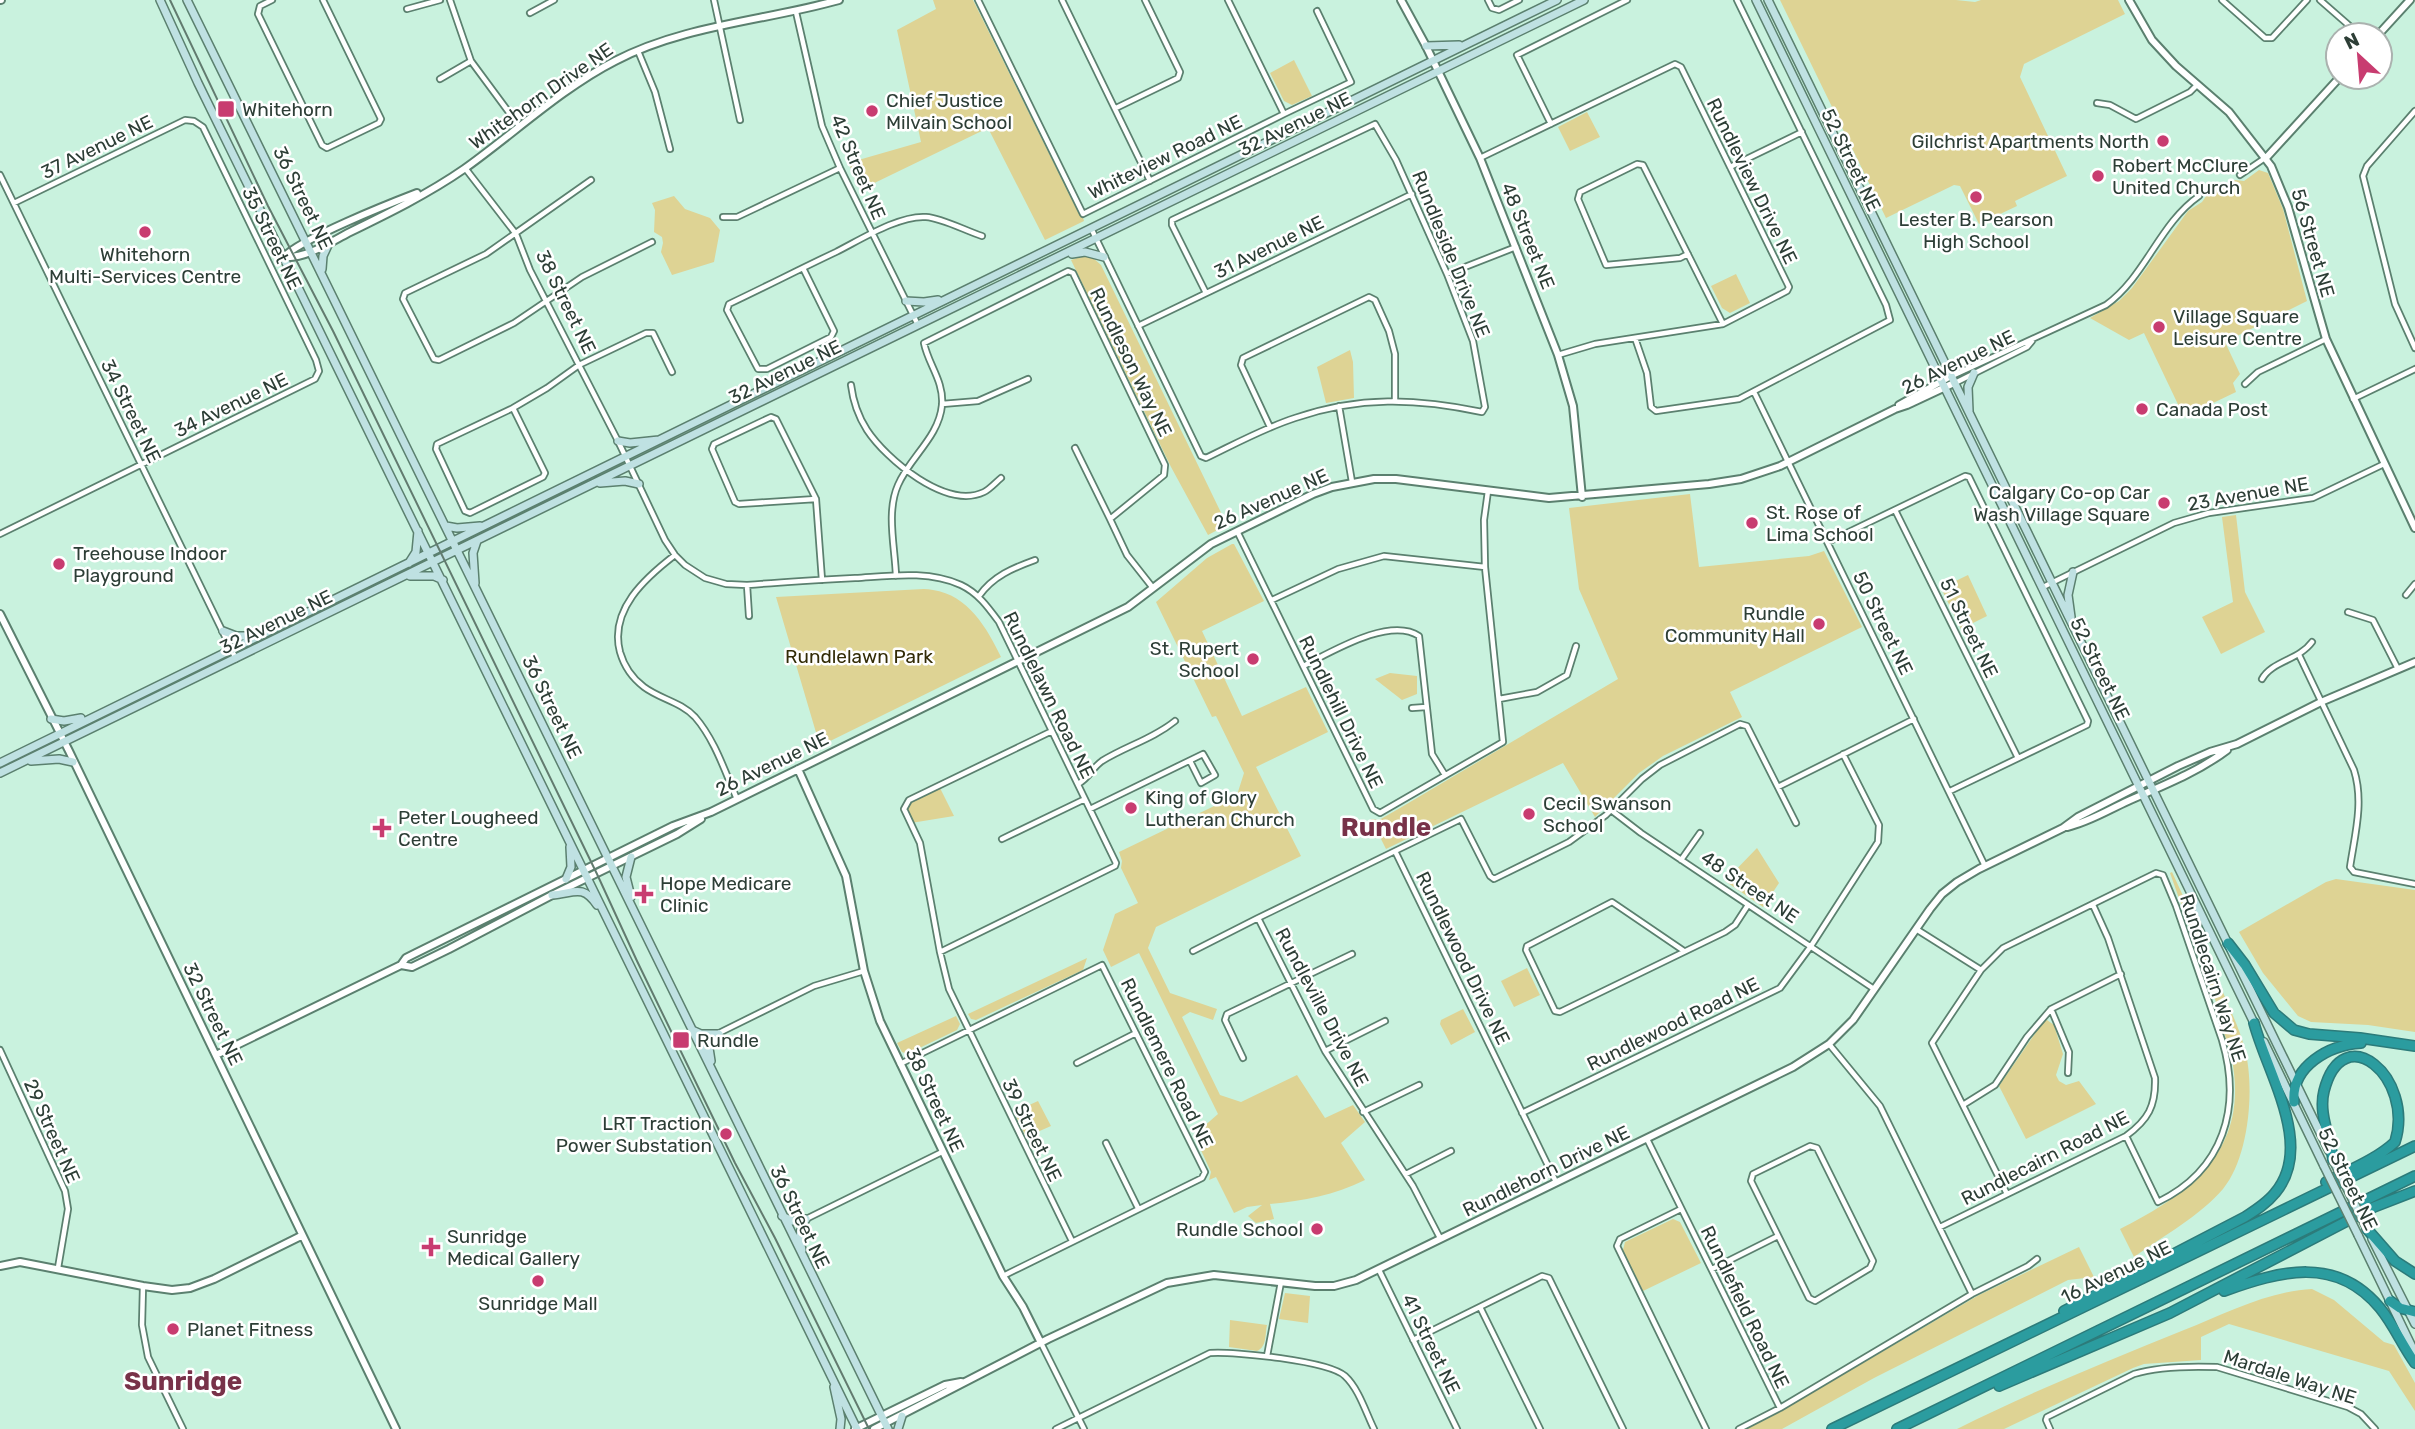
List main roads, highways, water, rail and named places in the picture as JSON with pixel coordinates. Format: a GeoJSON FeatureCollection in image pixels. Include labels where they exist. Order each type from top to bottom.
{"type":"FeatureCollection","features":[{"type":"Feature","properties":{"kind":"highway"},"geometry":{"type":"LineString","coordinates":[[2228,943],[2245,965],[2274,1013],[2287,1026],[2309,1034],[2415,1046]]}},
{"type":"Feature","properties":{"kind":"highway"},"geometry":{"type":"LineString","coordinates":[[2014,1340],[2032,1327],[2232,1224],[2275,1193],[2290,1160],[2290,1133],[2286,1114],[2254,1023]]}},
{"type":"Feature","properties":{"kind":"highway"},"geometry":{"type":"LineString","coordinates":[[2294,1102],[2296,1083],[2306,1067],[2323,1054],[2348,1044],[2381,1042]]}},
{"type":"Feature","properties":{"kind":"highway"},"geometry":{"type":"LineString","coordinates":[[2333,1160],[2323,1113],[2323,1098],[2328,1082],[2337,1069],[2351,1060],[2366,1057],[2381,1059]]}},
{"type":"Feature","properties":{"kind":"highway"},"geometry":{"type":"LineString","coordinates":[[2221,1240],[2382,1152],[2396,1140],[2410,1121]]}},
{"type":"Feature","properties":{"kind":"highway","name":"16 Avenue NE"},"geometry":{"type":"LineString","coordinates":[[1832,1429],[2415,1146]]}},
{"type":"Feature","properties":{"kind":"highway"},"geometry":{"type":"LineString","coordinates":[[1897,1429],[2415,1176]]}},
{"type":"Feature","properties":{"kind":"highway"},"geometry":{"type":"LineString","coordinates":[[1960,1398],[1985,1392],[2209,1295],[2374,1207],[2415,1191]]}},
{"type":"Feature","properties":{"kind":"highway"},"geometry":{"type":"LineString","coordinates":[[2367,1229],[2395,1261],[2415,1274]]}},
{"type":"Feature","properties":{"kind":"highway"},"geometry":{"type":"LineString","coordinates":[[2209,1295],[2288,1272],[2307,1271],[2338,1278],[2372,1299],[2392,1324],[2415,1363]]}},
{"type":"Feature","properties":{"kind":"highway"},"geometry":{"type":"LineString","coordinates":[[2390,1301],[2412,1311]]}},
{"type":"Feature","properties":{"kind":"main road"},"geometry":{"type":"LineString","coordinates":[[160,0],[857,1429]]}},
{"type":"Feature","properties":{"kind":"main road","name":"36 Street NE"},"geometry":{"type":"LineString","coordinates":[[187,0],[886,1427]]}},
{"type":"Feature","properties":{"kind":"main road","name":"32 Avenue NE"},"geometry":{"type":"LineString","coordinates":[[0,763],[1557,0]]}},
{"type":"Feature","properties":{"kind":"main road","name":"32 Avenue NE"},"geometry":{"type":"LineString","coordinates":[[0,774],[1584,0]]}},
{"type":"Feature","properties":{"kind":"main road","name":"52 Street NE"},"geometry":{"type":"LineString","coordinates":[[1756,0],[2415,1353]]}},
{"type":"Feature","properties":{"kind":"main road","name":"52 Street NE"},"geometry":{"type":"LineString","coordinates":[[1768,0],[2333,1160],[2412,1311],[2415,1324]]}},
{"type":"Feature","properties":{"kind":"main road"},"geometry":{"type":"LineString","coordinates":[[1426,46],[1469,43]]}},
{"type":"Feature","properties":{"kind":"main road"},"geometry":{"type":"LineString","coordinates":[[323,273],[323,256],[329,243]]}},
{"type":"Feature","properties":{"kind":"main road"},"geometry":{"type":"LineString","coordinates":[[1058,257],[1085,252],[1104,257]]}},
{"type":"Feature","properties":{"kind":"main road"},"geometry":{"type":"LineString","coordinates":[[906,301],[924,302],[949,298]]}},
{"type":"Feature","properties":{"kind":"main road"},"geometry":{"type":"LineString","coordinates":[[1969,415],[1968,387],[1974,373]]}},
{"type":"Feature","properties":{"kind":"main road"},"geometry":{"type":"LineString","coordinates":[[618,441],[630,443],[663,439]]}},
{"type":"Feature","properties":{"kind":"main road"},"geometry":{"type":"LineString","coordinates":[[593,484],[625,481],[639,484]]}},
{"type":"Feature","properties":{"kind":"main road"},"geometry":{"type":"LineString","coordinates":[[446,526],[457,528],[487,525]]}},
{"type":"Feature","properties":{"kind":"main road"},"geometry":{"type":"LineString","coordinates":[[408,564],[416,552],[418,529]]}},
{"type":"Feature","properties":{"kind":"main road"},"geometry":{"type":"LineString","coordinates":[[476,587],[473,553],[477,541]]}},
{"type":"Feature","properties":{"kind":"main road"},"geometry":{"type":"LineString","coordinates":[[2072,624],[2068,595],[2073,572]]}},
{"type":"Feature","properties":{"kind":"main road"},"geometry":{"type":"LineString","coordinates":[[405,576],[434,576],[443,580]]}},
{"type":"Feature","properties":{"kind":"main road"},"geometry":{"type":"LineString","coordinates":[[223,631],[236,636],[261,634]]}},
{"type":"Feature","properties":{"kind":"main road"},"geometry":{"type":"LineString","coordinates":[[51,719],[64,721],[92,716]]}},
{"type":"Feature","properties":{"kind":"main road"},"geometry":{"type":"LineString","coordinates":[[20,764],[59,758],[73,762]]}},
{"type":"Feature","properties":{"kind":"main road"},"geometry":{"type":"LineString","coordinates":[[564,830],[572,860],[566,880]]}},
{"type":"Feature","properties":{"kind":"main road"},"geometry":{"type":"LineString","coordinates":[[631,857],[626,877],[632,908]]}},
{"type":"Feature","properties":{"kind":"main road"},"geometry":{"type":"LineString","coordinates":[[552,895],[575,891],[586,893],[607,918]]}},
{"type":"Feature","properties":{"kind":"main road"},"geometry":{"type":"LineString","coordinates":[[692,1030],[701,1034],[719,1034],[711,1043],[709,1052],[714,1075]]}},
{"type":"Feature","properties":{"kind":"main road"},"geometry":{"type":"LineString","coordinates":[[782,1216],[792,1221],[806,1219],[800,1229],[799,1238],[806,1265]]}},
{"type":"Feature","properties":{"kind":"main road"},"geometry":{"type":"LineString","coordinates":[[831,1376],[841,1419],[840,1429]]}},
{"type":"Feature","properties":{"kind":"main road"},"geometry":{"type":"LineString","coordinates":[[898,1429],[902,1416]]}},
{"type":"Feature","properties":{"kind":"tram line"},"geometry":{"type":"LineString","coordinates":[[170,0],[268,206],[333,331],[597,874],[735,1163],[869,1429]]}},
{"type":"Feature","properties":{"kind":"place","name":"Whitehorn"},"geometry":{"type":"Point","coordinates":[226,109]}},
{"type":"Feature","properties":{"kind":"place","name":"Chief Justice Milvain School"},"geometry":{"type":"Point","coordinates":[872,111]}},
{"type":"Feature","properties":{"kind":"place","name":"Gilchrist Apartments North"},"geometry":{"type":"Point","coordinates":[2163,141]}},
{"type":"Feature","properties":{"kind":"place","name":"Robert McClure United Church"},"geometry":{"type":"Point","coordinates":[2098,176]}},
{"type":"Feature","properties":{"kind":"place","name":"Lester B. Pearson High School"},"geometry":{"type":"Point","coordinates":[1976,197]}},
{"type":"Feature","properties":{"kind":"place","name":"Whitehorn Multi-Services Centre"},"geometry":{"type":"Point","coordinates":[145,232]}},
{"type":"Feature","properties":{"kind":"place","name":"Village Square Leisure Centre"},"geometry":{"type":"Point","coordinates":[2159,327]}},
{"type":"Feature","properties":{"kind":"place","name":"Canada Post"},"geometry":{"type":"Point","coordinates":[2142,409]}},
{"type":"Feature","properties":{"kind":"place","name":"Calgary Co-op Car Wash Village Square"},"geometry":{"type":"Point","coordinates":[2164,503]}},
{"type":"Feature","properties":{"kind":"place","name":"St. Rose of Lima School"},"geometry":{"type":"Point","coordinates":[1752,523]}},
{"type":"Feature","properties":{"kind":"place","name":"Treehouse Indoor Playground"},"geometry":{"type":"Point","coordinates":[59,564]}},
{"type":"Feature","properties":{"kind":"place","name":"Rundle Community Hall"},"geometry":{"type":"Point","coordinates":[1819,624]}},
{"type":"Feature","properties":{"kind":"place","name":"St. Rupert School"},"geometry":{"type":"Point","coordinates":[1253,659]}},
{"type":"Feature","properties":{"kind":"place","name":"King of Glory Lutheran Church"},"geometry":{"type":"Point","coordinates":[1131,808]}},
{"type":"Feature","properties":{"kind":"place","name":"Cecil Swanson School"},"geometry":{"type":"Point","coordinates":[1529,814]}},
{"type":"Feature","properties":{"kind":"place","name":"Peter Lougheed Centre"},"geometry":{"type":"Point","coordinates":[382,828]}},
{"type":"Feature","properties":{"kind":"place","name":"Hope Medicare Clinic"},"geometry":{"type":"Point","coordinates":[644,894]}},
{"type":"Feature","properties":{"kind":"place","name":"Rundle"},"geometry":{"type":"Point","coordinates":[681,1040]}},
{"type":"Feature","properties":{"kind":"place","name":"LRT Traction Power Substation"},"geometry":{"type":"Point","coordinates":[726,1134]}},
{"type":"Feature","properties":{"kind":"place","name":"Rundle School"},"geometry":{"type":"Point","coordinates":[1317,1229]}},
{"type":"Feature","properties":{"kind":"place","name":"Sunridge Medical Gallery"},"geometry":{"type":"Point","coordinates":[431,1247]}},
{"type":"Feature","properties":{"kind":"place","name":"Sunridge Mall"},"geometry":{"type":"Point","coordinates":[538,1281]}},
{"type":"Feature","properties":{"kind":"place","name":"Planet Fitness"},"geometry":{"type":"Point","coordinates":[173,1329]}},
{"type":"Feature","properties":{"kind":"district","name":"Rundle"},"geometry":{"type":"Point","coordinates":[1386,827]}},
{"type":"Feature","properties":{"kind":"district","name":"Sunridge"},"geometry":{"type":"Point","coordinates":[183,1381]}},
{"type":"Feature","properties":{"kind":"park label","name":"Rundlelawn Park"},"geometry":{"type":"Point","coordinates":[859,656]}}]}
